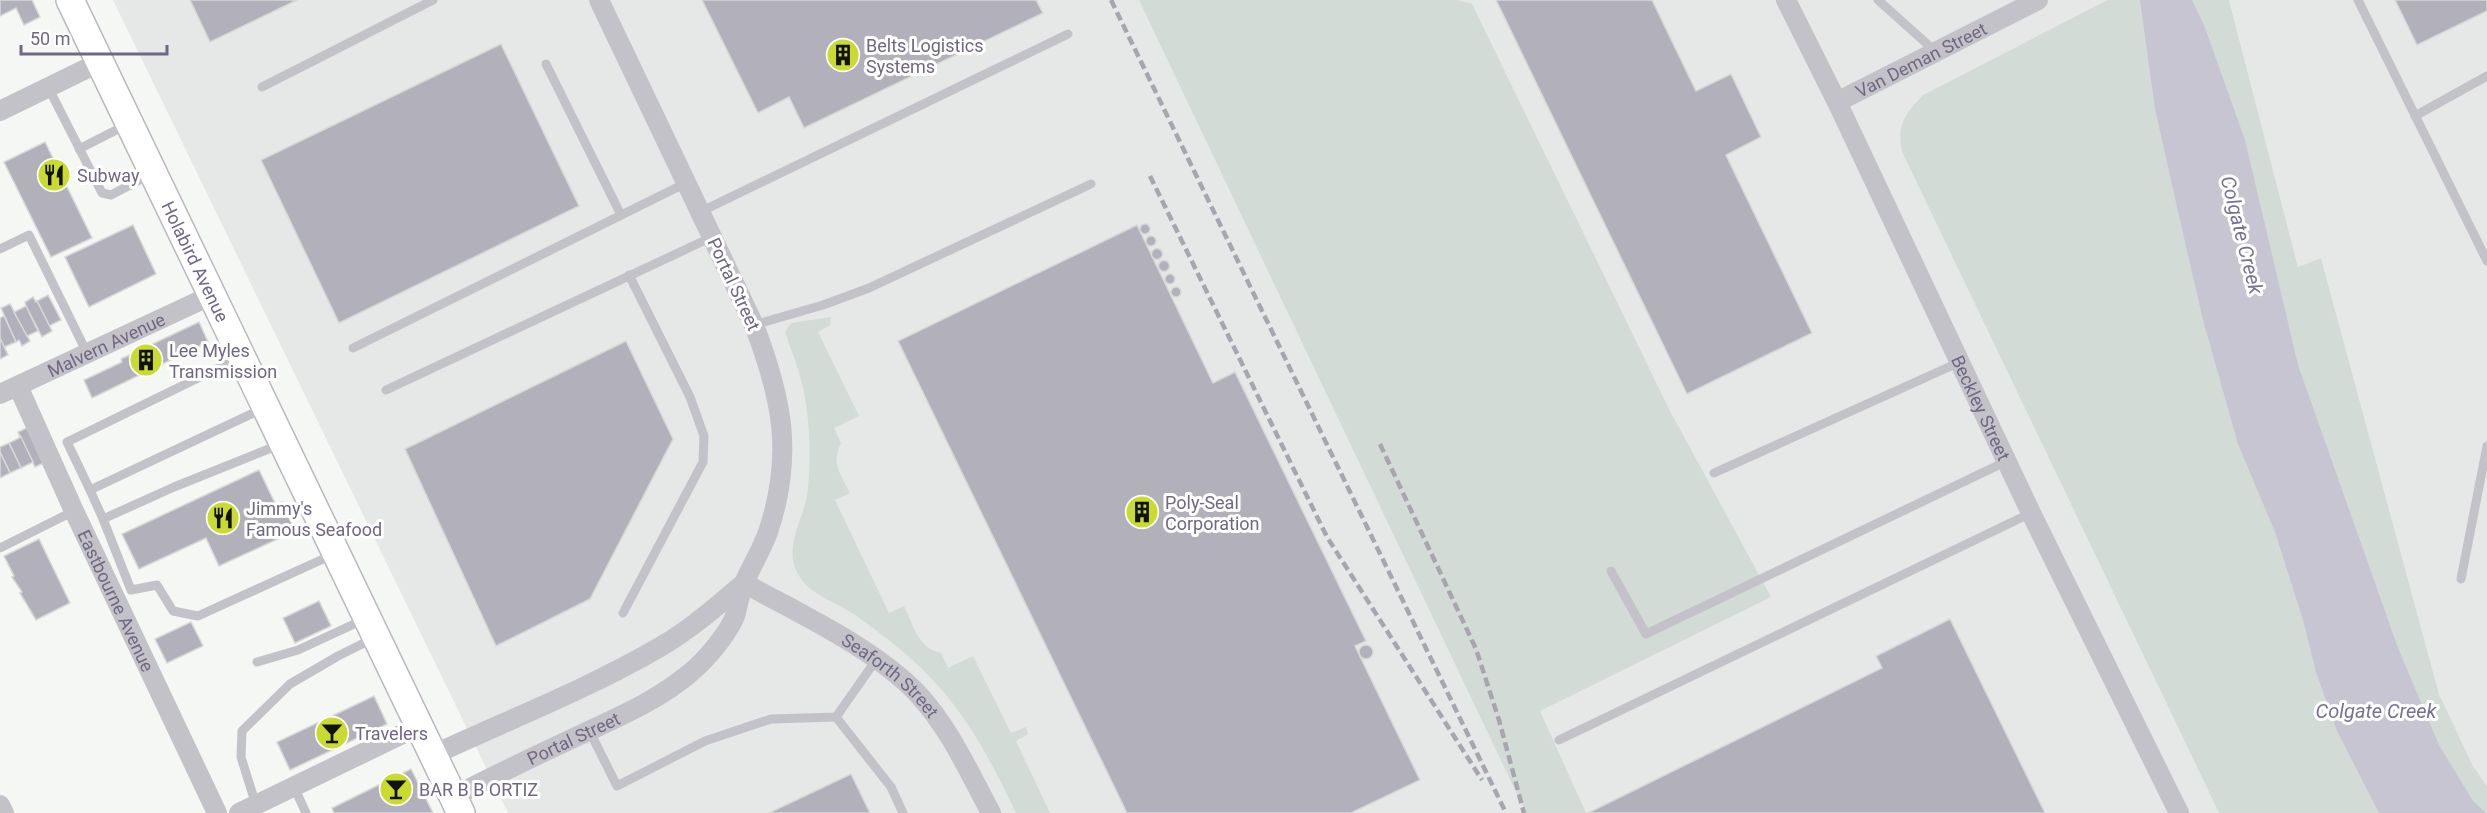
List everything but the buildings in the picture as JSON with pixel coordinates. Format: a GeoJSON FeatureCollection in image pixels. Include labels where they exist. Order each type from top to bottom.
{"type":"FeatureCollection","features":[{"type":"Feature","properties":{"kind":"main road","name":"Holabird Avenue"},"geometry":{"type":"LineString","coordinates":[[70,0],[457,805]]}},
{"type":"Feature","properties":{"kind":"street","name":"Portal Street"},"geometry":{"type":"LineString","coordinates":[[457,805],[590,730],[644,705],[692,672],[711,652],[734,619],[744,583],[768,534],[777,499],[783,459],[783,427],[777,392],[754,325],[599,0]]}},
{"type":"Feature","properties":{"kind":"street","name":"Beckley Street"},"geometry":{"type":"LineString","coordinates":[[1786,0],[1837,102],[2031,513],[2179,813]]}},
{"type":"Feature","properties":{"kind":"street","name":"Van Deman Street"},"geometry":{"type":"LineString","coordinates":[[1837,102],[2038,0]]}},
{"type":"Feature","properties":{"kind":"street"},"geometry":{"type":"LineString","coordinates":[[0,111],[100,62]]}},
{"type":"Feature","properties":{"kind":"street","name":"Malvern Avenue"},"geometry":{"type":"LineString","coordinates":[[0,394],[212,295]]}},
{"type":"Feature","properties":{"kind":"street","name":"Eastbourne Avenue"},"geometry":{"type":"LineString","coordinates":[[18,386],[74,511],[218,813]]}},
{"type":"Feature","properties":{"kind":"street","name":"Portal Street"},"geometry":{"type":"LineString","coordinates":[[433,755],[604,676],[660,647],[699,621],[744,583]]}},
{"type":"Feature","properties":{"kind":"street","name":"Seaforth Street"},"geometry":{"type":"LineString","coordinates":[[744,583],[841,636],[899,676],[924,703],[951,738],[991,813]]}},
{"type":"Feature","properties":{"kind":"street"},"geometry":{"type":"LineString","coordinates":[[248,809],[419,726]]}},
{"type":"Feature","properties":{"kind":"street"},"geometry":{"type":"LineString","coordinates":[[0,805],[4,813]]}},
{"type":"Feature","properties":{"kind":"lane"},"geometry":{"type":"LineString","coordinates":[[262,87],[433,0]]}},
{"type":"Feature","properties":{"kind":"lane"},"geometry":{"type":"LineString","coordinates":[[1878,0],[1936,52]]}},
{"type":"Feature","properties":{"kind":"lane"},"geometry":{"type":"LineString","coordinates":[[2358,0],[2487,261]]}},
{"type":"Feature","properties":{"kind":"lane"},"geometry":{"type":"LineString","coordinates":[[700,212],[1068,34]]}},
{"type":"Feature","properties":{"kind":"lane"},"geometry":{"type":"LineString","coordinates":[[546,64],[621,214]]}},
{"type":"Feature","properties":{"kind":"lane"},"geometry":{"type":"LineString","coordinates":[[2415,116],[2487,76]]}},
{"type":"Feature","properties":{"kind":"lane"},"geometry":{"type":"LineString","coordinates":[[48,87],[102,193],[111,195],[153,173]]}},
{"type":"Feature","properties":{"kind":"lane"},"geometry":{"type":"LineString","coordinates":[[79,148],[129,123]]}},
{"type":"Feature","properties":{"kind":"lane"},"geometry":{"type":"LineString","coordinates":[[353,348],[686,183]]}},
{"type":"Feature","properties":{"kind":"lane"},"geometry":{"type":"LineString","coordinates":[[754,325],[823,305],[869,288],[1091,184]]}},
{"type":"Feature","properties":{"kind":"lane"},"geometry":{"type":"LineString","coordinates":[[0,249],[29,235],[87,353]]}},
{"type":"Feature","properties":{"kind":"lane"},"geometry":{"type":"LineString","coordinates":[[386,390],[712,237]]}},
{"type":"Feature","properties":{"kind":"lane"},"geometry":{"type":"LineString","coordinates":[[623,613],[703,462],[705,451],[704,436],[690,397],[629,275]]}},
{"type":"Feature","properties":{"kind":"lane"},"geometry":{"type":"LineString","coordinates":[[242,357],[67,442],[103,519],[131,590],[157,585],[173,611],[198,616],[336,553]]}},
{"type":"Feature","properties":{"kind":"lane"},"geometry":{"type":"LineString","coordinates":[[1714,473],[1960,362]]}},
{"type":"Feature","properties":{"kind":"lane"},"geometry":{"type":"LineString","coordinates":[[90,490],[266,407]]}},
{"type":"Feature","properties":{"kind":"lane"},"geometry":{"type":"LineString","coordinates":[[103,519],[174,487],[283,443]]}},
{"type":"Feature","properties":{"kind":"lane"},"geometry":{"type":"LineString","coordinates":[[2461,579],[2487,446]]}},
{"type":"Feature","properties":{"kind":"lane"},"geometry":{"type":"LineString","coordinates":[[1611,572],[1646,634],[2007,461]]}},
{"type":"Feature","properties":{"kind":"lane"},"geometry":{"type":"LineString","coordinates":[[0,548],[74,511]]}},
{"type":"Feature","properties":{"kind":"lane"},"geometry":{"type":"LineString","coordinates":[[1560,741],[2031,513]]}},
{"type":"Feature","properties":{"kind":"lane"},"geometry":{"type":"LineString","coordinates":[[256,662],[372,627]]}},
{"type":"Feature","properties":{"kind":"lane"},"geometry":{"type":"LineString","coordinates":[[248,809],[241,757],[242,731],[290,684],[338,656],[372,627]]}},
{"type":"Feature","properties":{"kind":"lane"},"geometry":{"type":"LineString","coordinates":[[836,717],[876,660]]}},
{"type":"Feature","properties":{"kind":"lane"},"geometry":{"type":"LineString","coordinates":[[590,730],[617,786],[705,741],[771,718],[836,717]]}},
{"type":"Feature","properties":{"kind":"lane"},"geometry":{"type":"LineString","coordinates":[[836,717],[891,787],[903,813]]}},
{"type":"Feature","properties":{"kind":"lane"},"geometry":{"type":"LineString","coordinates":[[294,787],[306,813]]}},
{"type":"Feature","properties":{"kind":"shaded area"},"geometry":{"type":"Polygon","coordinates":[[[113,0],[2107,0],[1923,95],[1902,152],[2219,813],[508,813],[113,0]]]}},
{"type":"Feature","properties":{"kind":"shaded area"},"geometry":{"type":"Polygon","coordinates":[[[1139,0],[1458,0],[1472,4],[1670,411],[1771,597],[1540,711],[1586,813],[1526,813],[1139,0]]]}},
{"type":"Feature","properties":{"kind":"shaded area"},"geometry":{"type":"Polygon","coordinates":[[[2107,0],[2229,0],[2298,267],[2321,258],[2439,694],[2473,766],[2487,786],[2487,813],[2219,813],[1902,152],[1901,127],[1911,108],[1923,95],[2107,0]]]}},
{"type":"Feature","properties":{"kind":"shaded area"},"geometry":{"type":"Polygon","coordinates":[[[2229,0],[2487,0],[2487,786],[2473,766],[2439,694],[2321,258],[2298,267],[2229,0]]]}},
{"type":"Feature","properties":{"kind":"shaded area"},"geometry":{"type":"Polygon","coordinates":[[[831,317],[830,325],[818,332],[859,416],[834,428],[841,443],[837,457],[838,469],[850,493],[835,500],[889,613],[904,606],[922,641],[933,651],[941,653],[948,668],[973,656],[1011,733],[1026,727],[1028,734],[1016,741],[1050,813],[1016,813],[978,741],[964,719],[932,679],[913,661],[853,614],[814,592],[803,582],[794,565],[793,543],[808,488],[809,438],[803,388],[785,332],[791,323],[831,317]]]}},
{"type":"Feature","properties":{"kind":"water","name":"Colgate Creek"},"geometry":{"type":"Polygon","coordinates":[[[2140,0],[2192,0],[2204,25],[2245,140],[2298,365],[2398,648],[2439,745],[2473,801],[2486,813],[2379,813],[2337,731],[2316,672],[2303,620],[2275,532],[2238,444],[2203,320],[2155,109],[2140,0]]]}},
{"type":"Feature","properties":{"kind":"railway"},"geometry":{"type":"LineString","coordinates":[[1111,0],[1506,813]]}},
{"type":"Feature","properties":{"kind":"railway"},"geometry":{"type":"LineString","coordinates":[[1150,176],[1327,537],[1482,780]]}},
{"type":"Feature","properties":{"kind":"railway"},"geometry":{"type":"LineString","coordinates":[[1380,444],[1476,649],[1499,720],[1524,813]]}},
{"type":"Feature","properties":{"kind":"place","name":"Belts Logistics Systems"},"geometry":{"type":"Point","coordinates":[843,55]}},
{"type":"Feature","properties":{"kind":"place","name":"Subway"},"geometry":{"type":"Point","coordinates":[54,175]}},
{"type":"Feature","properties":{"kind":"place","name":"Lee Myles Transmission"},"geometry":{"type":"Point","coordinates":[146,360]}},
{"type":"Feature","properties":{"kind":"place","name":"Poly-Seal Corporation"},"geometry":{"type":"Point","coordinates":[1142,512]}},
{"type":"Feature","properties":{"kind":"place","name":"Jimmy's Famous Seafood"},"geometry":{"type":"Point","coordinates":[223,518]}},
{"type":"Feature","properties":{"kind":"place","name":"Travelers"},"geometry":{"type":"Point","coordinates":[332,733]}},
{"type":"Feature","properties":{"kind":"place","name":"BAR B B ORTIZ"},"geometry":{"type":"Point","coordinates":[396,789]}}]}
